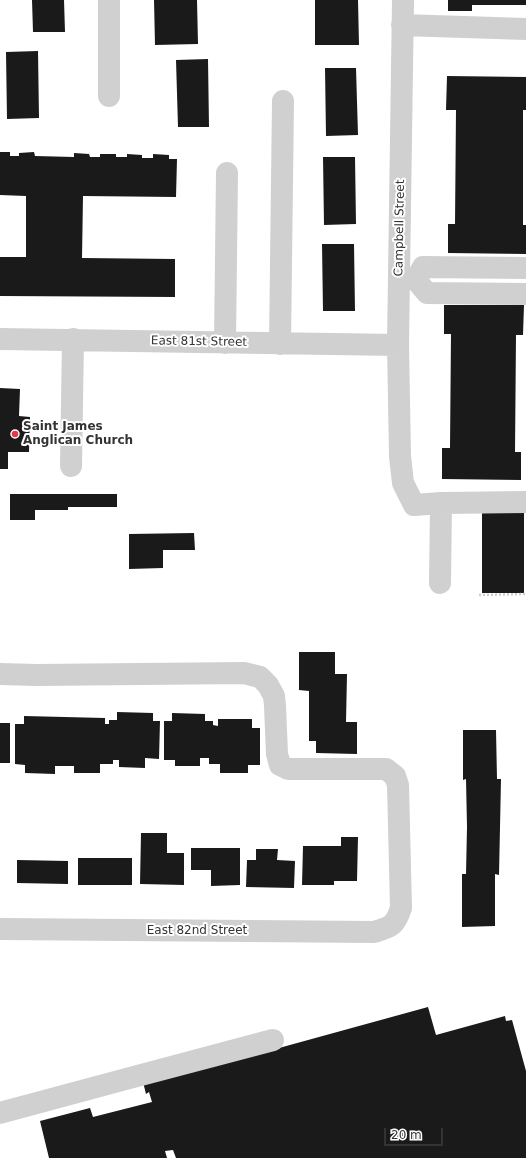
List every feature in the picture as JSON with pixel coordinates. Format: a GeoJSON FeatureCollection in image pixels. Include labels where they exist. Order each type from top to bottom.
{"type":"FeatureCollection","features":[{"type":"Feature","properties":{"kind":"street"},"geometry":{"type":"LineString","coordinates":[[109,0],[109,96]]}},
{"type":"Feature","properties":{"kind":"street","name":"Campbell Street"},"geometry":{"type":"LineString","coordinates":[[403,0],[402,26],[408,281],[398,345],[400,456],[403,483],[414,505],[441,503]]}},
{"type":"Feature","properties":{"kind":"street"},"geometry":{"type":"LineString","coordinates":[[402,26],[526,28]]}},
{"type":"Feature","properties":{"kind":"street"},"geometry":{"type":"LineString","coordinates":[[280,344],[283,101]]}},
{"type":"Feature","properties":{"kind":"street"},"geometry":{"type":"LineString","coordinates":[[225,343],[227,173]]}},
{"type":"Feature","properties":{"kind":"street"},"geometry":{"type":"LineString","coordinates":[[526,268],[423,267],[408,281],[427,293],[526,294]]}},
{"type":"Feature","properties":{"kind":"street","name":"East 81st Street"},"geometry":{"type":"LineString","coordinates":[[0,339],[398,345]]}},
{"type":"Feature","properties":{"kind":"street"},"geometry":{"type":"LineString","coordinates":[[71,466],[73,340]]}},
{"type":"Feature","properties":{"kind":"street"},"geometry":{"type":"LineString","coordinates":[[440,583],[441,503],[526,502]]}},
{"type":"Feature","properties":{"kind":"street","name":"East 82nd Street"},"geometry":{"type":"LineString","coordinates":[[0,674],[244,673],[260,677],[268,685],[274,696],[277,754],[280,765],[288,769],[386,769],[395,776],[398,785],[400,908],[398,917],[392,925],[374,932],[0,929]]}},
{"type":"Feature","properties":{"kind":"street"},"geometry":{"type":"LineString","coordinates":[[0,1113],[126,1078],[273,1040]]}},
{"type":"Feature","properties":{"kind":"path"},"geometry":{"type":"LineString","coordinates":[[479,595],[526,594]]}},
{"type":"Feature","properties":{"kind":"building"},"geometry":{"type":"Polygon","coordinates":[[[32,0],[64,0],[65,32],[33,32],[32,0]]]}},
{"type":"Feature","properties":{"kind":"building"},"geometry":{"type":"Polygon","coordinates":[[[154,0],[197,0],[198,44],[155,45],[154,0]]]}},
{"type":"Feature","properties":{"kind":"building"},"geometry":{"type":"Polygon","coordinates":[[[315,0],[358,0],[359,45],[315,45],[315,0]]]}},
{"type":"Feature","properties":{"kind":"building"},"geometry":{"type":"Polygon","coordinates":[[[448,0],[526,0],[526,5],[472,5],[472,11],[448,11],[448,0]]]}},
{"type":"Feature","properties":{"kind":"building"},"geometry":{"type":"Polygon","coordinates":[[[38,51],[39,118],[7,119],[6,52],[38,51]]]}},
{"type":"Feature","properties":{"kind":"building"},"geometry":{"type":"Polygon","coordinates":[[[208,59],[209,127],[178,127],[176,60],[208,59]]]}},
{"type":"Feature","properties":{"kind":"building"},"geometry":{"type":"Polygon","coordinates":[[[325,68],[356,68],[358,135],[326,136],[325,68]]]}},
{"type":"Feature","properties":{"kind":"building"},"geometry":{"type":"Polygon","coordinates":[[[447,76],[526,77],[526,110],[523,110],[523,225],[526,225],[526,254],[448,253],[448,224],[455,224],[456,110],[446,110],[447,76]]]}},
{"type":"Feature","properties":{"kind":"building"},"geometry":{"type":"Polygon","coordinates":[[[0,152],[10,152],[10,156],[19,156],[19,153],[34,152],[35,156],[74,157],[74,153],[89,154],[90,157],[100,157],[100,154],[116,154],[116,157],[127,157],[127,154],[142,155],[142,158],[153,158],[153,154],[169,155],[169,159],[177,159],[176,197],[83,196],[82,258],[175,259],[175,297],[0,296],[0,257],[26,257],[26,196],[0,195],[0,152]]]}},
{"type":"Feature","properties":{"kind":"building"},"geometry":{"type":"Polygon","coordinates":[[[323,157],[355,157],[356,224],[324,225],[323,157]]]}},
{"type":"Feature","properties":{"kind":"building"},"geometry":{"type":"Polygon","coordinates":[[[322,244],[354,244],[355,311],[323,311],[322,244]]]}},
{"type":"Feature","properties":{"kind":"building"},"geometry":{"type":"Polygon","coordinates":[[[444,305],[524,305],[523,335],[516,335],[515,452],[521,452],[521,480],[442,479],[442,448],[450,448],[451,334],[444,334],[444,305]]]}},
{"type":"Feature","properties":{"kind":"building","name":"Saint James Anglican Church"},"geometry":{"type":"Polygon","coordinates":[[[0,388],[20,389],[19,416],[30,417],[29,452],[8,452],[8,469],[0,469],[0,388]]]}},
{"type":"Feature","properties":{"kind":"building"},"geometry":{"type":"Polygon","coordinates":[[[10,494],[117,494],[117,507],[68,507],[68,510],[35,510],[35,520],[10,520],[10,494]]]}},
{"type":"Feature","properties":{"kind":"building"},"geometry":{"type":"Polygon","coordinates":[[[482,509],[524,509],[524,593],[482,593],[482,509]]]}},
{"type":"Feature","properties":{"kind":"building"},"geometry":{"type":"Polygon","coordinates":[[[194,533],[195,550],[163,550],[163,568],[129,569],[129,534],[194,533]]]}},
{"type":"Feature","properties":{"kind":"building"},"geometry":{"type":"Polygon","coordinates":[[[299,652],[335,652],[335,674],[347,674],[346,722],[357,722],[357,754],[316,753],[316,741],[309,741],[309,691],[299,690],[299,652]]]}},
{"type":"Feature","properties":{"kind":"building"},"geometry":{"type":"Polygon","coordinates":[[[117,712],[153,713],[153,721],[160,721],[159,759],[145,758],[145,768],[119,767],[119,760],[113,760],[113,764],[100,764],[100,773],[74,773],[74,766],[55,766],[55,774],[25,773],[25,765],[15,764],[15,724],[24,724],[24,716],[105,718],[105,724],[109,724],[109,720],[117,720],[117,712]]]}},
{"type":"Feature","properties":{"kind":"building"},"geometry":{"type":"Polygon","coordinates":[[[172,713],[205,714],[205,721],[213,721],[213,725],[218,726],[218,719],[252,719],[252,728],[260,728],[260,765],[248,765],[248,773],[220,773],[220,764],[209,764],[209,758],[200,758],[200,766],[175,766],[175,760],[164,760],[164,721],[172,721],[172,713]]]}},
{"type":"Feature","properties":{"kind":"building"},"geometry":{"type":"Polygon","coordinates":[[[0,723],[10,723],[10,763],[0,763],[0,723]]]}},
{"type":"Feature","properties":{"kind":"building"},"geometry":{"type":"Polygon","coordinates":[[[463,730],[496,730],[497,779],[501,779],[499,875],[495,874],[495,926],[462,927],[462,874],[466,874],[467,827],[466,779],[463,780],[463,730]]]}},
{"type":"Feature","properties":{"kind":"building"},"geometry":{"type":"Polygon","coordinates":[[[141,833],[167,833],[167,853],[184,853],[184,885],[140,884],[141,833]]]}},
{"type":"Feature","properties":{"kind":"building"},"geometry":{"type":"Polygon","coordinates":[[[341,837],[358,837],[357,881],[334,881],[334,885],[302,885],[303,846],[341,846],[341,837]]]}},
{"type":"Feature","properties":{"kind":"building"},"geometry":{"type":"Polygon","coordinates":[[[191,848],[240,848],[240,885],[211,886],[211,870],[191,870],[191,848]]]}},
{"type":"Feature","properties":{"kind":"building"},"geometry":{"type":"Polygon","coordinates":[[[256,849],[278,849],[277,860],[295,861],[294,888],[246,887],[247,860],[256,860],[256,849]]]}},
{"type":"Feature","properties":{"kind":"building"},"geometry":{"type":"Polygon","coordinates":[[[78,858],[132,858],[132,885],[78,885],[78,858]]]}},
{"type":"Feature","properties":{"kind":"building"},"geometry":{"type":"Polygon","coordinates":[[[17,860],[68,861],[68,884],[17,883],[17,860]]]}},
{"type":"Feature","properties":{"kind":"building"},"geometry":{"type":"Polygon","coordinates":[[[428,1007],[436,1035],[505,1016],[506,1021],[512,1020],[526,1071],[526,1158],[176,1158],[173,1150],[165,1151],[167,1158],[49,1158],[40,1121],[90,1108],[93,1117],[152,1102],[149,1092],[146,1094],[143,1082],[279,1048],[428,1007]]]}},
{"type":"Feature","properties":{"kind":"place","name":"Saint James Anglican Church"},"geometry":{"type":"Point","coordinates":[15,434]}}]}
